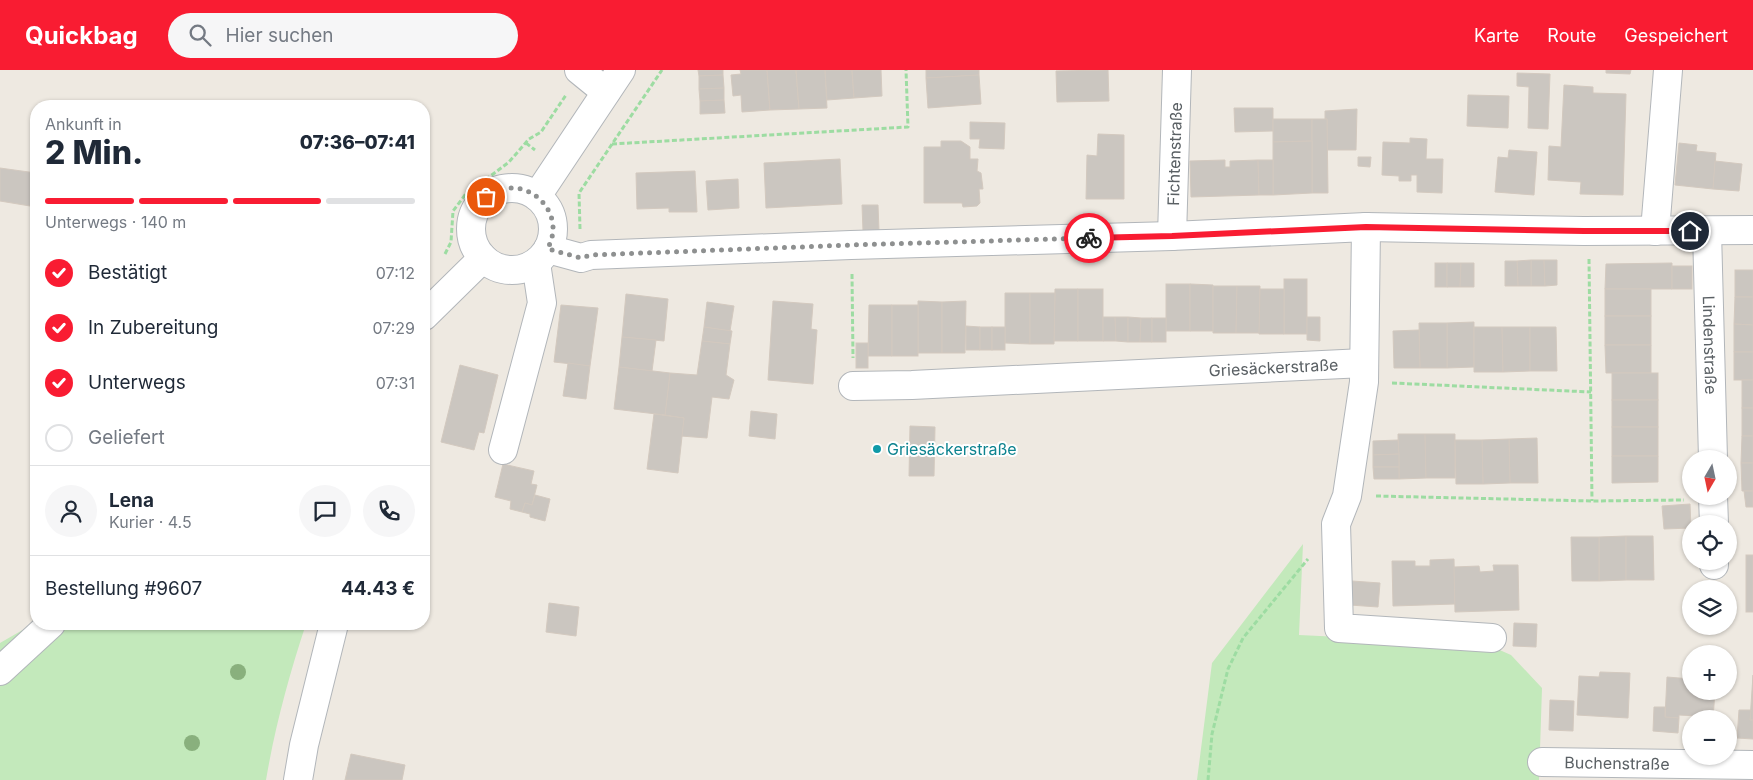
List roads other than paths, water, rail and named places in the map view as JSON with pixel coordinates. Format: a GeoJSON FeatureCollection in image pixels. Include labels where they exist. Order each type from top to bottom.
{"type":"FeatureCollection","features":[{"type":"Feature","properties":{"kind":"street"},"geometry":{"type":"LineString","coordinates":[[537,196],[621,70]]}},
{"type":"Feature","properties":{"kind":"street","name":"Fichtenstraße"},"geometry":{"type":"LineString","coordinates":[[1172,236],[1177,70]]}},
{"type":"Feature","properties":{"kind":"street"},"geometry":{"type":"LineString","coordinates":[[1655,231],[1668,70]]}},
{"type":"Feature","properties":{"kind":"street"},"geometry":{"type":"LineString","coordinates":[[580,71],[606,92]]}},
{"type":"Feature","properties":{"kind":"street"},"geometry":{"type":"LineString","coordinates":[[503,450],[542,303],[542,256],[553,230],[549,211],[537,196],[524,190],[511,188],[497,191],[486,197],[477,208],[472,220],[471,234],[475,247],[483,258],[499,268],[518,270],[542,256],[581,258],[591,255],[1172,236],[1366,227],[1584,231],[1753,230]]}},
{"type":"Feature","properties":{"kind":"street"},"geometry":{"type":"LineString","coordinates":[[1366,227],[1364,373],[1348,496],[1336,524],[1339,628],[1492,638]]}},
{"type":"Feature","properties":{"kind":"street","name":"Lindenstraße"},"geometry":{"type":"LineString","coordinates":[[1707,230],[1712,450]]}},
{"type":"Feature","properties":{"kind":"street"},"geometry":{"type":"LineString","coordinates":[[430,310],[483,258]]}},
{"type":"Feature","properties":{"kind":"street","name":"Griesäckerstraße"},"geometry":{"type":"LineString","coordinates":[[853,386],[1364,373]]}},
{"type":"Feature","properties":{"kind":"street"},"geometry":{"type":"LineString","coordinates":[[0,671],[44,630]]}},
{"type":"Feature","properties":{"kind":"street"},"geometry":{"type":"LineString","coordinates":[[298,780],[304,745],[333,630]]}},
{"type":"Feature","properties":{"kind":"street","name":"Buchenstraße"},"geometry":{"type":"LineString","coordinates":[[1542,762],[1753,765]]}},
{"type":"Feature","properties":{"kind":"place","name":"Griesäckerstraße"},"geometry":{"type":"Point","coordinates":[877,449]}}]}
